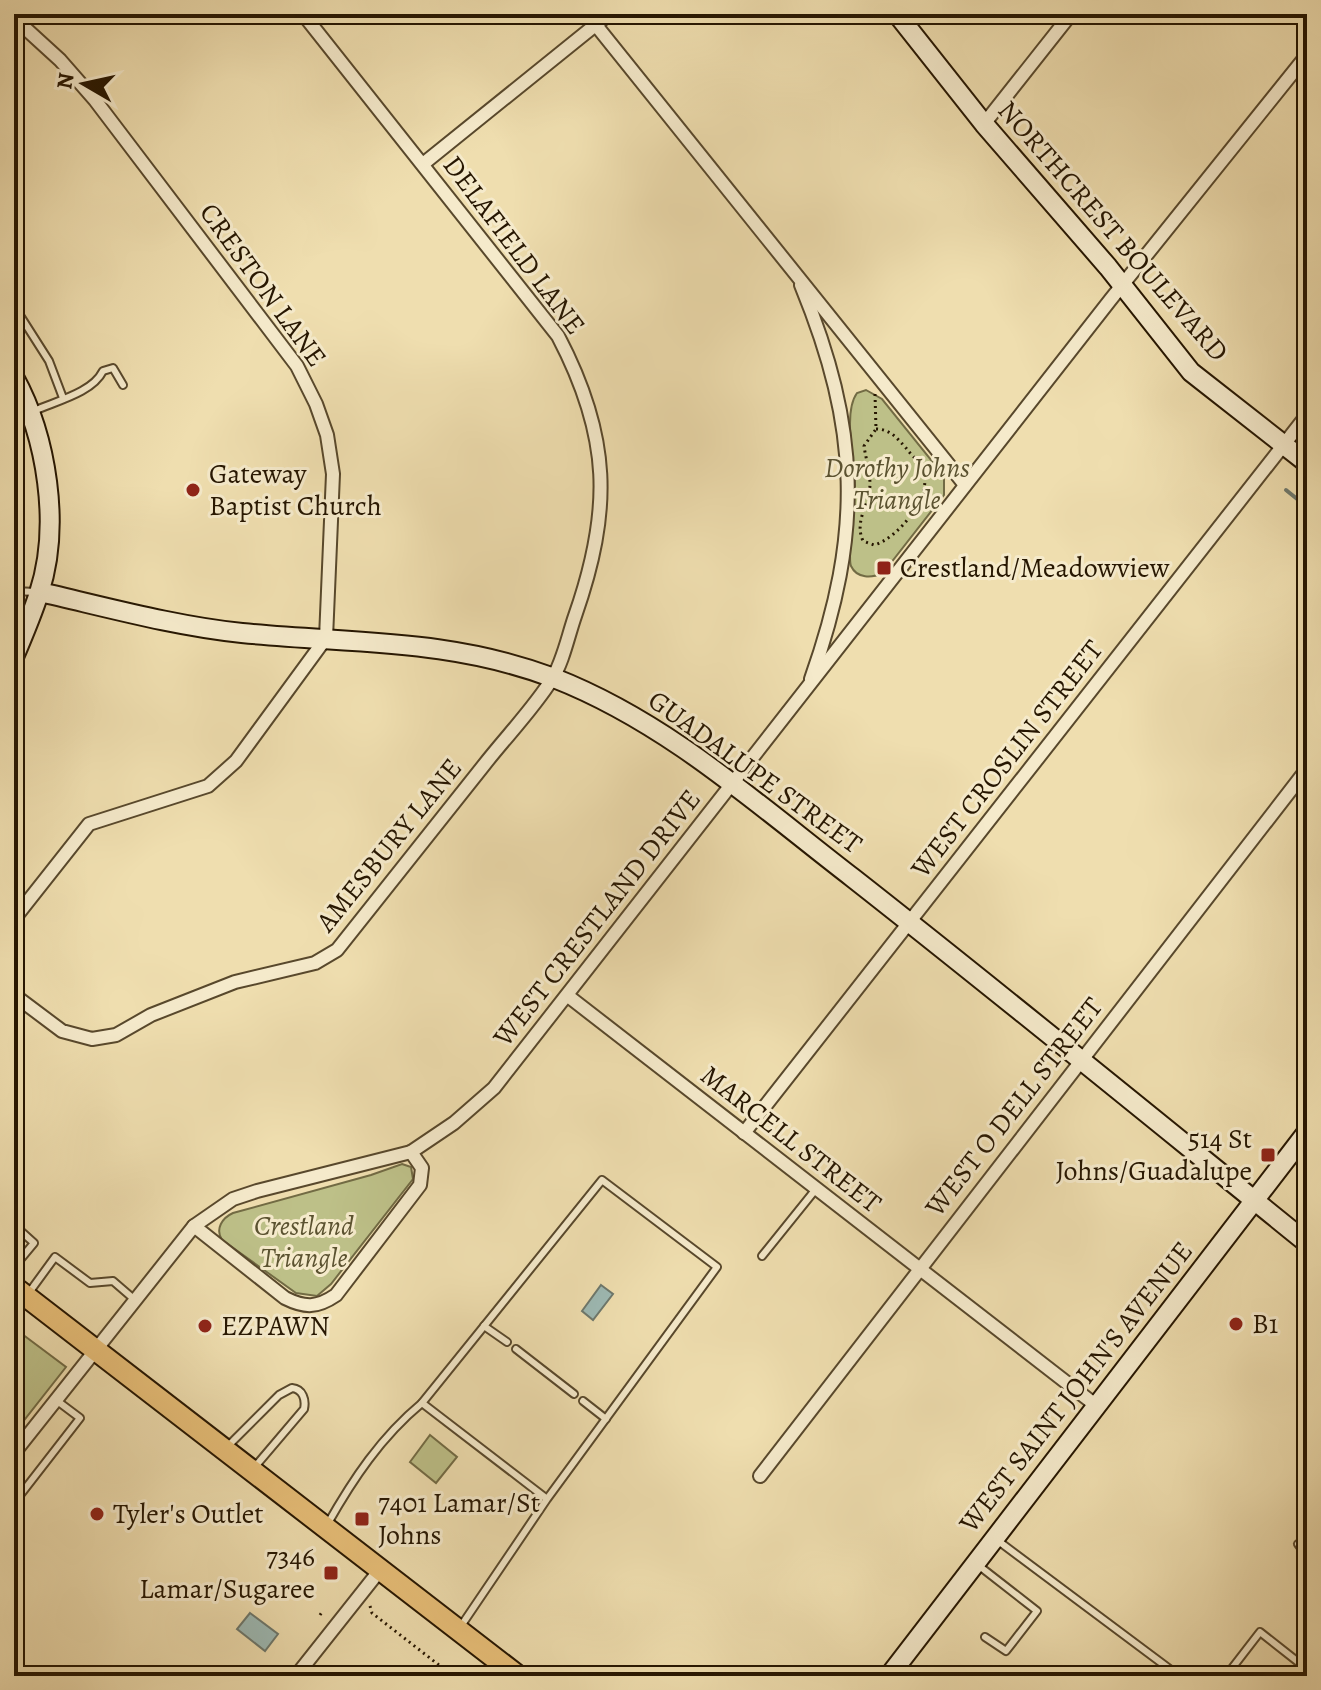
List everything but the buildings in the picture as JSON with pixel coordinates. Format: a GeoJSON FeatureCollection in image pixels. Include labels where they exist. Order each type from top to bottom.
{"type":"FeatureCollection","features":[{"type":"Feature","properties":{"kind":"main road"},"geometry":{"type":"LineString","coordinates":[[20,1292],[518,1676]]}},
{"type":"Feature","properties":{"kind":"street","name":"DELAFIELD LANE"},"geometry":{"type":"LineString","coordinates":[[303,14],[558,336],[573,364],[597,443],[601,480],[597,543],[553,678]]}},
{"type":"Feature","properties":{"kind":"street"},"geometry":{"type":"LineString","coordinates":[[423,164],[591,19],[609,14]]}},
{"type":"Feature","properties":{"kind":"street","name":"NORTHCREST BOULEVARD"},"geometry":{"type":"LineString","coordinates":[[897,14],[984,124],[1122,285],[1191,372],[1307,463]]}},
{"type":"Feature","properties":{"kind":"street"},"geometry":{"type":"LineString","coordinates":[[984,124],[1071,14]]}},
{"type":"Feature","properties":{"kind":"street","name":"CRESTON LANE"},"geometry":{"type":"LineString","coordinates":[[14,18],[60,60],[95,100],[297,366],[327,435],[333,474],[326,638]]}},
{"type":"Feature","properties":{"kind":"street"},"geometry":{"type":"LineString","coordinates":[[591,19],[965,485]]}},
{"type":"Feature","properties":{"kind":"street","name":"WEST CRESTLAND DRIVE"},"geometry":{"type":"LineString","coordinates":[[14,1453],[194,1226],[216,1209],[257,1191],[411,1152],[454,1123],[494,1088],[1122,285],[1307,55]]}},
{"type":"Feature","properties":{"kind":"street"},"geometry":{"type":"LineString","coordinates":[[795,272],[820,331],[834,378],[846,436],[849,487],[839,580],[826,634],[807,689]]}},
{"type":"Feature","properties":{"kind":"street"},"geometry":{"type":"LineString","coordinates":[[14,657],[40,592],[47,553],[49,513],[38,434],[15,381]]}},
{"type":"Feature","properties":{"kind":"street","name":"WEST CROSLIN STREET"},"geometry":{"type":"LineString","coordinates":[[744,1133],[1307,415]]}},
{"type":"Feature","properties":{"kind":"street","name":"GUADALUPE STREET"},"geometry":{"type":"LineString","coordinates":[[40,592],[107,609],[240,633],[442,648],[500,661],[553,678],[627,711],[733,784],[1307,1243]]}},
{"type":"Feature","properties":{"kind":"street"},"geometry":{"type":"LineString","coordinates":[[14,919],[89,824],[208,786],[236,761],[326,638]]}},
{"type":"Feature","properties":{"kind":"street","name":"AMESBURY LANE"},"geometry":{"type":"LineString","coordinates":[[14,995],[62,1031],[92,1039],[116,1035],[151,1015],[235,982],[315,963],[337,950],[553,678]]}},
{"type":"Feature","properties":{"kind":"street","name":"WEST O DELL STREET"},"geometry":{"type":"LineString","coordinates":[[760,1476],[1307,769]]}},
{"type":"Feature","properties":{"kind":"street","name":"MARCELL STREET"},"geometry":{"type":"LineString","coordinates":[[568,996],[1098,1407]]}},
{"type":"Feature","properties":{"kind":"street","name":"WEST SAINT JOHN'S AVENUE"},"geometry":{"type":"LineString","coordinates":[[894,1670],[1307,1132]]}},
{"type":"Feature","properties":{"kind":"street"},"geometry":{"type":"LineString","coordinates":[[194,1226],[285,1298],[299,1305],[318,1306],[336,1295],[420,1185],[422,1168],[411,1152]]}},
{"type":"Feature","properties":{"kind":"street"},"geometry":{"type":"LineString","coordinates":[[296,1676],[380,1570]]}},
{"type":"Feature","properties":{"kind":"lane"},"geometry":{"type":"LineString","coordinates":[[14,237],[14,250]]}},
{"type":"Feature","properties":{"kind":"lane"},"geometry":{"type":"LineString","coordinates":[[14,306],[49,361],[63,398]]}},
{"type":"Feature","properties":{"kind":"lane"},"geometry":{"type":"LineString","coordinates":[[30,412],[90,387],[103,371],[113,368],[123,385]]}},
{"type":"Feature","properties":{"kind":"lane"},"geometry":{"type":"LineString","coordinates":[[14,591],[40,592]]}},
{"type":"Feature","properties":{"kind":"lane"},"geometry":{"type":"LineString","coordinates":[[325,1527],[357,1472],[397,1425],[422,1403],[602,1180],[717,1267],[547,1499],[459,1629]]}},
{"type":"Feature","properties":{"kind":"lane"},"geometry":{"type":"LineString","coordinates":[[762,1256],[816,1189]]}},
{"type":"Feature","properties":{"kind":"lane"},"geometry":{"type":"LineString","coordinates":[[14,1225],[34,1243],[14,1267]]}},
{"type":"Feature","properties":{"kind":"lane"},"geometry":{"type":"LineString","coordinates":[[20,1292],[55,1257],[90,1283],[113,1281],[135,1300]]}},
{"type":"Feature","properties":{"kind":"lane"},"geometry":{"type":"LineString","coordinates":[[484,1326],[507,1342]]}},
{"type":"Feature","properties":{"kind":"lane"},"geometry":{"type":"LineString","coordinates":[[516,1349],[574,1394]]}},
{"type":"Feature","properties":{"kind":"lane"},"geometry":{"type":"LineString","coordinates":[[224,1449],[279,1395],[296,1388],[305,1399],[304,1409],[251,1470]]}},
{"type":"Feature","properties":{"kind":"lane"},"geometry":{"type":"LineString","coordinates":[[14,1503],[80,1418],[56,1400]]}},
{"type":"Feature","properties":{"kind":"lane"},"geometry":{"type":"LineString","coordinates":[[583,1401],[606,1419]]}},
{"type":"Feature","properties":{"kind":"lane"},"geometry":{"type":"LineString","coordinates":[[422,1403],[547,1499]]}},
{"type":"Feature","properties":{"kind":"lane"},"geometry":{"type":"LineString","coordinates":[[994,1537],[1179,1676]]}},
{"type":"Feature","properties":{"kind":"lane"},"geometry":{"type":"LineString","coordinates":[[1298,1544],[1307,1556]]}},
{"type":"Feature","properties":{"kind":"lane"},"geometry":{"type":"LineString","coordinates":[[975,1563],[1037,1611],[1006,1651],[985,1637]]}},
{"type":"Feature","properties":{"kind":"lane"},"geometry":{"type":"LineString","coordinates":[[1226,1676],[1260,1632],[1307,1669]]}},
{"type":"Feature","properties":{"kind":"lane"},"geometry":{"type":"LineString","coordinates":[[894,1670],[916,1676]]}},
{"type":"Feature","properties":{"kind":"path"},"geometry":{"type":"LineString","coordinates":[[875,394],[876,429],[864,446],[870,466],[870,488],[860,520],[863,541],[874,545],[894,536],[923,493],[925,475],[921,466],[890,432],[876,429]]}},
{"type":"Feature","properties":{"kind":"path"},"geometry":{"type":"LineString","coordinates":[[923,493],[933,500]]}},
{"type":"Feature","properties":{"kind":"path"},"geometry":{"type":"LineString","coordinates":[[370,1606],[372,1613],[453,1676]]}},
{"type":"Feature","properties":{"kind":"path"},"geometry":{"type":"LineString","coordinates":[[14,1668],[24,1676]]}},
{"type":"Feature","properties":{"kind":"green space","name":"Dorothy Johns Triangle"},"geometry":{"type":"Polygon","coordinates":[[[866,390],[882,399],[944,476],[944,495],[883,573],[870,576],[857,573],[850,561],[855,485],[851,412],[857,393],[866,390]]]}},
{"type":"Feature","properties":{"kind":"green space","name":"Crestland Triangle"},"geometry":{"type":"Polygon","coordinates":[[[402,1164],[411,1167],[413,1179],[331,1284],[317,1296],[296,1293],[220,1236],[221,1224],[233,1213],[402,1164]]]}},
{"type":"Feature","properties":{"kind":"green space"},"geometry":{"type":"Polygon","coordinates":[[[14,1328],[66,1367],[14,1433],[14,1328]]]}},
{"type":"Feature","properties":{"kind":"green space"},"geometry":{"type":"Polygon","coordinates":[[[430,1435],[457,1457],[436,1483],[410,1462],[430,1435]]]}},
{"type":"Feature","properties":{"kind":"water"},"geometry":{"type":"Polygon","coordinates":[[[601,1285],[613,1294],[593,1320],[582,1311],[601,1285]]]}},
{"type":"Feature","properties":{"kind":"water"},"geometry":{"type":"Polygon","coordinates":[[[250,1613],[278,1634],[265,1651],[237,1629],[250,1613]]]}},
{"type":"Feature","properties":{"kind":"waterway"},"geometry":{"type":"LineString","coordinates":[[1286,490],[1307,507]]}},
{"type":"Feature","properties":{"kind":"place","name":"Gateway Baptist Church"},"geometry":{"type":"Point","coordinates":[193,490]}},
{"type":"Feature","properties":{"kind":"place","name":"Crestland/Meadowview"},"geometry":{"type":"Point","coordinates":[884,568]}},
{"type":"Feature","properties":{"kind":"place","name":"514 St Johns/Guadalupe"},"geometry":{"type":"Point","coordinates":[1268,1155]}},
{"type":"Feature","properties":{"kind":"place","name":"B1"},"geometry":{"type":"Point","coordinates":[1236,1324]}},
{"type":"Feature","properties":{"kind":"place","name":"EZPAWN"},"geometry":{"type":"Point","coordinates":[205,1326]}},
{"type":"Feature","properties":{"kind":"place","name":"Tyler's Outlet"},"geometry":{"type":"Point","coordinates":[97,1514]}},
{"type":"Feature","properties":{"kind":"place","name":"7401 Lamar/St Johns"},"geometry":{"type":"Point","coordinates":[362,1519]}},
{"type":"Feature","properties":{"kind":"place","name":"7346 Lamar/Sugaree"},"geometry":{"type":"Point","coordinates":[331,1573]}}]}
